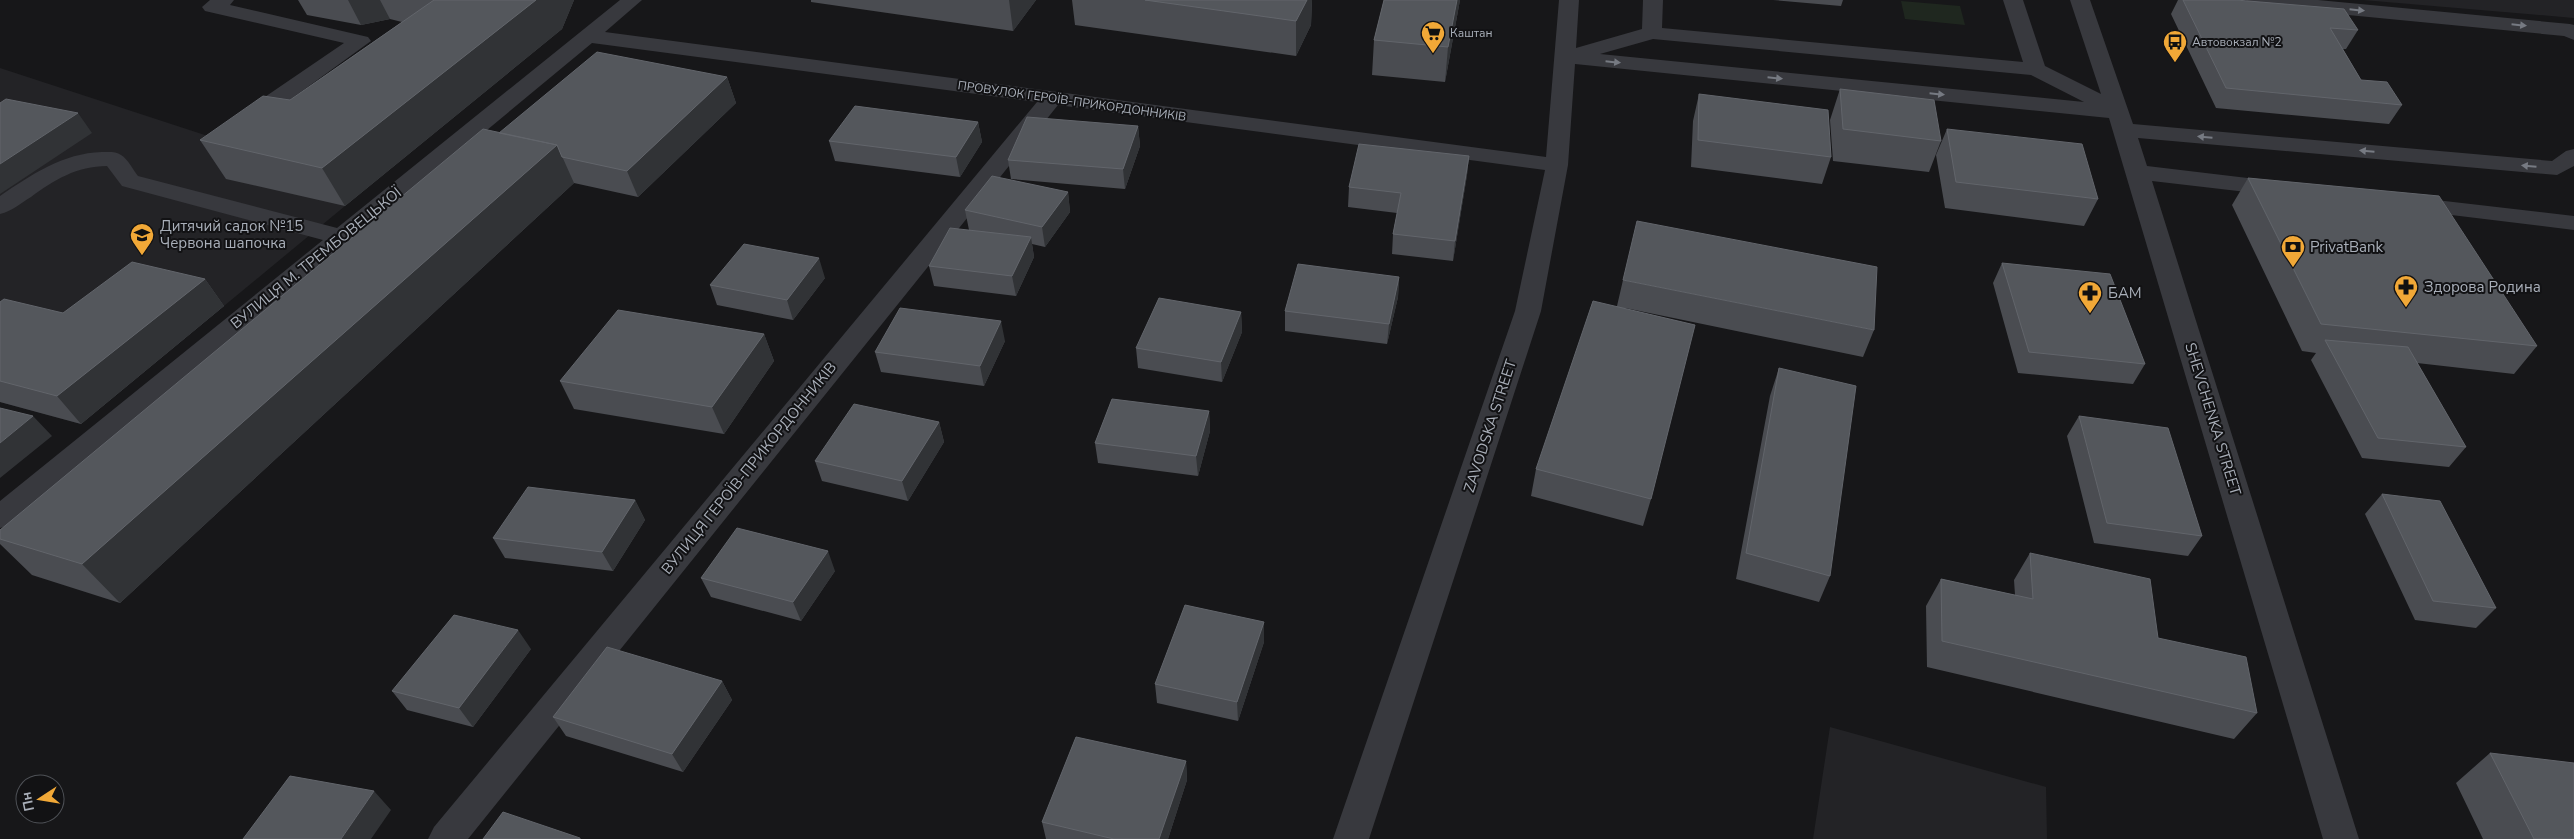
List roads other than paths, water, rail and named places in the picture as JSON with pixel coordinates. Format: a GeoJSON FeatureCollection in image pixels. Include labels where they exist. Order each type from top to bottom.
{"type":"FeatureCollection","features":[{"type":"Feature","properties":{"kind":"street"},"geometry":{"type":"LineString","coordinates":[[224,0],[212,7],[361,41],[264,108]]}},
{"type":"Feature","properties":{"kind":"street","name":"ВУЛИЦЯ М. ТРЕМБОВЕЦЬКОЇ"},"geometry":{"type":"LineString","coordinates":[[0,517],[632,0]]}},
{"type":"Feature","properties":{"kind":"street","name":"ZAVODSKA STREET"},"geometry":{"type":"LineString","coordinates":[[1351,839],[1528,311],[1557,165],[1569,0]]}},
{"type":"Feature","properties":{"kind":"street"},"geometry":{"type":"LineString","coordinates":[[1652,0],[1652,33]]}},
{"type":"Feature","properties":{"kind":"street"},"geometry":{"type":"LineString","coordinates":[[2013,0],[2036,70]]}},
{"type":"Feature","properties":{"kind":"street","name":"SHEVCHENKA STREET"},"geometry":{"type":"LineString","coordinates":[[2080,0],[2138,172],[2341,839]]}},
{"type":"Feature","properties":{"kind":"street"},"geometry":{"type":"LineString","coordinates":[[2256,0],[2570,30],[2574,34]]}},
{"type":"Feature","properties":{"kind":"street"},"geometry":{"type":"LineString","coordinates":[[1565,57],[1652,33],[2036,70],[2122,121]]}},
{"type":"Feature","properties":{"kind":"street","name":"ПРОВУЛОК ГЕРОЇВ-ПРИКОРДОННИКІВ"},"geometry":{"type":"LineString","coordinates":[[588,36],[1557,165]]}},
{"type":"Feature","properties":{"kind":"street"},"geometry":{"type":"LineString","coordinates":[[1565,57],[2122,121],[2557,168],[2574,156]]}},
{"type":"Feature","properties":{"kind":"street","name":"ВУЛИЦЯ ГЕРОЇВ-ПРИКОРДОННИКІВ"},"geometry":{"type":"LineString","coordinates":[[446,839],[1052,98]]}},
{"type":"Feature","properties":{"kind":"street"},"geometry":{"type":"LineString","coordinates":[[0,206],[57,169],[91,158],[112,159],[130,182],[342,237]]}},
{"type":"Feature","properties":{"kind":"street"},"geometry":{"type":"LineString","coordinates":[[2138,172],[2307,192]]}},
{"type":"Feature","properties":{"kind":"street"},"geometry":{"type":"LineString","coordinates":[[2386,201],[2574,223]]}},
{"type":"Feature","properties":{"kind":"place","name":"Каштан"},"geometry":{"type":"Point","coordinates":[1433,54]}},
{"type":"Feature","properties":{"kind":"place","name":"Автовокзал №2"},"geometry":{"type":"Point","coordinates":[2175,63]}},
{"type":"Feature","properties":{"kind":"place","name":"Дитячий садок №15 Червона шапочка"},"geometry":{"type":"Point","coordinates":[142,256]}},
{"type":"Feature","properties":{"kind":"place","name":"PrivatBank"},"geometry":{"type":"Point","coordinates":[2293,268]}},
{"type":"Feature","properties":{"kind":"place","name":"Здорова Родина"},"geometry":{"type":"Point","coordinates":[2406,308]}},
{"type":"Feature","properties":{"kind":"place","name":"БАМ"},"geometry":{"type":"Point","coordinates":[2090,314]}}]}
